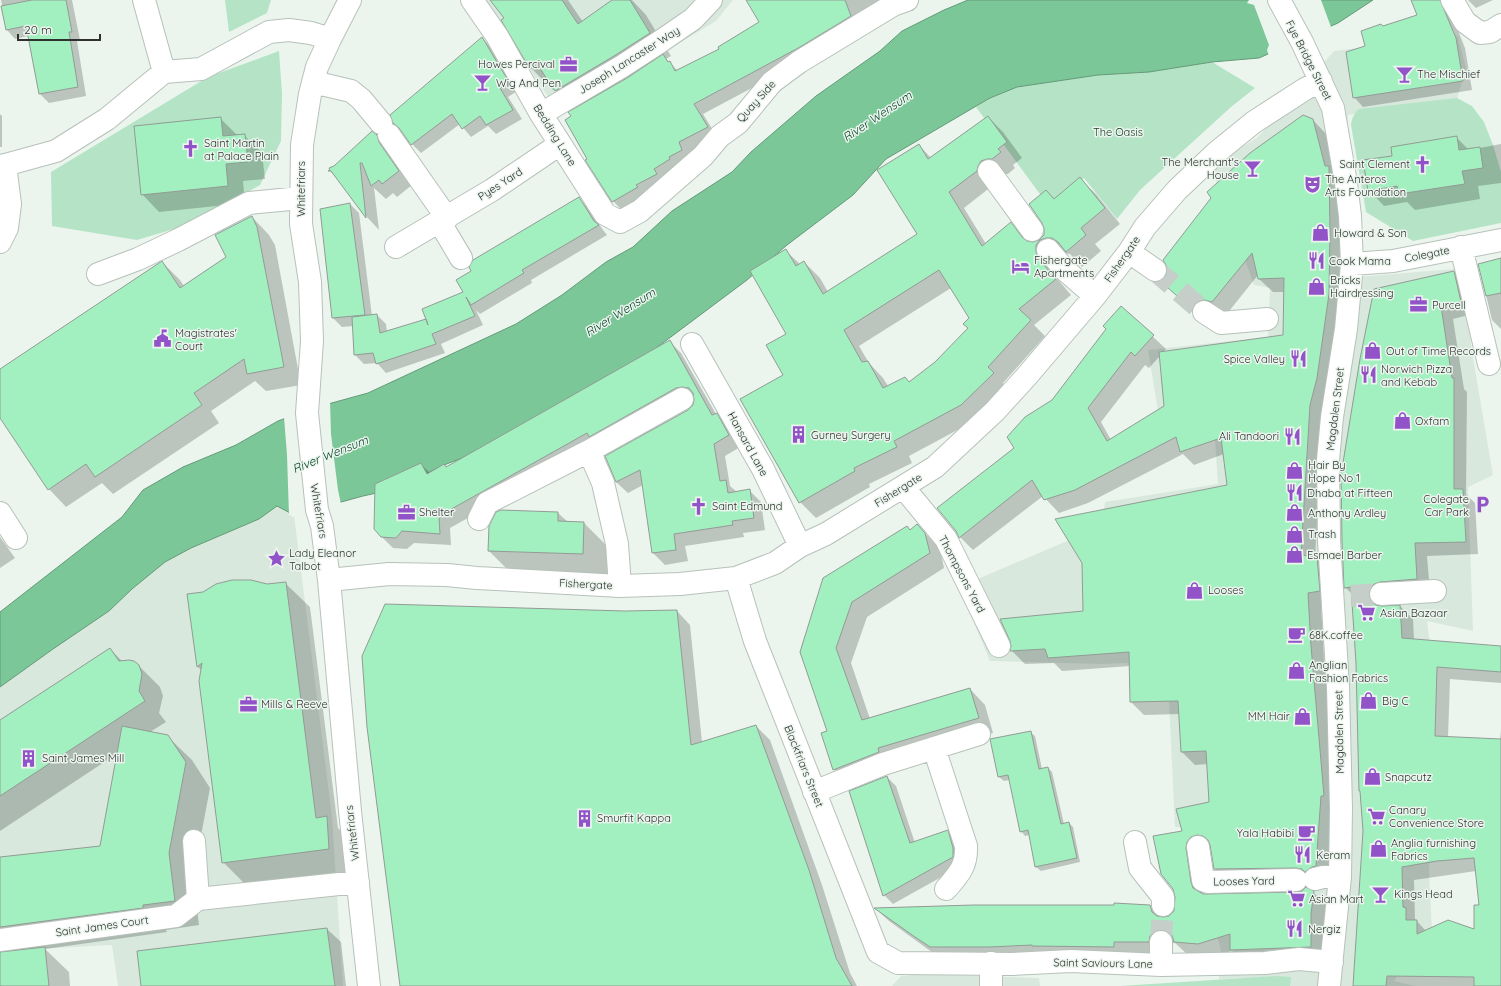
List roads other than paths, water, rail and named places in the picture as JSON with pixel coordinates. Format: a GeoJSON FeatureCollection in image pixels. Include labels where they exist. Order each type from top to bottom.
{"type":"FeatureCollection","features":[{"type":"Feature","properties":{"kind":"street"},"geometry":{"type":"LineString","coordinates":[[144,0],[164,72]]}},
{"type":"Feature","properties":{"kind":"street","name":"Whitefriars"},"geometry":{"type":"LineString","coordinates":[[350,0],[317,67],[313,82],[305,119],[302,146],[301,224],[310,282],[312,341],[307,413],[317,510],[322,526],[329,580],[348,796],[369,986]]}},
{"type":"Feature","properties":{"kind":"street","name":"Bedding Lane"},"geometry":{"type":"LineString","coordinates":[[472,0],[497,36],[541,114],[605,214],[620,222]]}},
{"type":"Feature","properties":{"kind":"street","name":"Joseph Lancaster Way"},"geometry":{"type":"LineString","coordinates":[[541,114],[621,67],[661,41],[693,19],[711,0]]}},
{"type":"Feature","properties":{"kind":"street","name":"Fye Bridge Street"},"geometry":{"type":"LineString","coordinates":[[1279,0],[1302,42],[1333,108],[1345,176],[1350,216],[1352,264]]}},
{"type":"Feature","properties":{"kind":"street"},"geometry":{"type":"LineString","coordinates":[[1452,0],[1465,22],[1480,33],[1490,32],[1501,25]]}},
{"type":"Feature","properties":{"kind":"street","name":"Quay Side"},"geometry":{"type":"LineString","coordinates":[[620,222],[640,211],[703,156],[720,136],[738,123],[772,82],[799,62],[897,2]]}},
{"type":"Feature","properties":{"kind":"street"},"geometry":{"type":"LineString","coordinates":[[0,242],[7,228],[10,204],[2,165],[56,151],[107,119],[164,72],[201,69],[269,32],[289,30],[311,33],[330,39]]}},
{"type":"Feature","properties":{"kind":"street","name":"Fishergate"},"geometry":{"type":"LineString","coordinates":[[329,580],[389,574],[447,574],[478,578],[620,586],[680,584],[736,578],[775,563],[800,546],[826,534],[935,467],[995,411],[1026,377],[1095,296],[1129,252],[1144,227],[1177,190],[1216,152],[1254,122],[1305,89],[1321,81]]}},
{"type":"Feature","properties":{"kind":"street"},"geometry":{"type":"LineString","coordinates":[[313,82],[351,91],[361,99],[385,129],[443,220],[461,258]]}},
{"type":"Feature","properties":{"kind":"street","name":"Pyes Yard"},"geometry":{"type":"LineString","coordinates":[[396,247],[492,190],[560,144]]}},
{"type":"Feature","properties":{"kind":"street"},"geometry":{"type":"LineString","coordinates":[[989,171],[1032,230]]}},
{"type":"Feature","properties":{"kind":"street"},"geometry":{"type":"LineString","coordinates":[[98,274],[138,260],[249,203],[301,198]]}},
{"type":"Feature","properties":{"kind":"street","name":"Colegate"},"geometry":{"type":"LineString","coordinates":[[1352,264],[1393,261],[1501,240]]}},
{"type":"Feature","properties":{"kind":"street"},"geometry":{"type":"LineString","coordinates":[[1461,247],[1489,364]]}},
{"type":"Feature","properties":{"kind":"street"},"geometry":{"type":"LineString","coordinates":[[1048,250],[1065,270],[1095,296]]}},
{"type":"Feature","properties":{"kind":"street"},"geometry":{"type":"LineString","coordinates":[[1129,252],[1155,270]]}},
{"type":"Feature","properties":{"kind":"street","name":"Magdalen Street"},"geometry":{"type":"LineString","coordinates":[[1334,986],[1332,962],[1340,877],[1341,808],[1338,687],[1342,596],[1329,541],[1328,460],[1332,417],[1346,329],[1352,264]]}},
{"type":"Feature","properties":{"kind":"street"},"geometry":{"type":"LineString","coordinates":[[1204,312],[1221,324],[1267,319]]}},
{"type":"Feature","properties":{"kind":"street","name":"Hansard Lane"},"geometry":{"type":"LineString","coordinates":[[692,344],[763,469],[800,546]]}},
{"type":"Feature","properties":{"kind":"street"},"geometry":{"type":"LineString","coordinates":[[480,519],[486,503],[589,451],[682,399]]}},
{"type":"Feature","properties":{"kind":"street"},"geometry":{"type":"LineString","coordinates":[[589,451],[603,483],[617,544],[620,586]]}},
{"type":"Feature","properties":{"kind":"street","name":"Thompsons Yard"},"geometry":{"type":"LineString","coordinates":[[904,487],[946,539],[999,646]]}},
{"type":"Feature","properties":{"kind":"street"},"geometry":{"type":"LineString","coordinates":[[0,513],[16,538]]}},
{"type":"Feature","properties":{"kind":"street","name":"Blackfriars Street"},"geometry":{"type":"LineString","coordinates":[[736,578],[755,641],[878,952]]}},
{"type":"Feature","properties":{"kind":"street"},"geometry":{"type":"LineString","coordinates":[[1381,594],[1435,591]]}},
{"type":"Feature","properties":{"kind":"street"},"geometry":{"type":"LineString","coordinates":[[814,792],[883,764],[979,734]]}},
{"type":"Feature","properties":{"kind":"street"},"geometry":{"type":"LineString","coordinates":[[934,748],[966,846],[967,857],[962,871],[946,889]]}},
{"type":"Feature","properties":{"kind":"street"},"geometry":{"type":"LineString","coordinates":[[194,840],[198,899],[358,882]]}},
{"type":"Feature","properties":{"kind":"street"},"geometry":{"type":"LineString","coordinates":[[1135,842],[1140,868],[1163,897],[1163,905]]}},
{"type":"Feature","properties":{"kind":"street","name":"Looses Yard"},"geometry":{"type":"LineString","coordinates":[[1198,847],[1203,880],[1208,882],[1340,877]]}},
{"type":"Feature","properties":{"kind":"street","name":"Saint James Court"},"geometry":{"type":"LineString","coordinates":[[0,940],[176,916],[198,899]]}},
{"type":"Feature","properties":{"kind":"street"},"geometry":{"type":"LineString","coordinates":[[1161,942],[1161,965]]}},
{"type":"Feature","properties":{"kind":"street","name":"Saint Saviours Lane"},"geometry":{"type":"LineString","coordinates":[[878,952],[898,963],[1012,964],[1071,961],[1161,965],[1265,963],[1299,959],[1332,962]]}},
{"type":"Feature","properties":{"kind":"street"},"geometry":{"type":"LineString","coordinates":[[991,963],[991,986]]}},
{"type":"Feature","properties":{"kind":"water","name":"River Wensum"},"geometry":{"type":"Polygon","coordinates":[[[968,0],[1373,0],[1338,23],[1259,58],[1212,62],[1149,72],[1098,75],[1017,87],[990,98],[886,159],[853,195],[787,245],[747,280],[624,372],[495,445],[439,467],[399,488],[363,496],[294,515],[277,506],[259,519],[191,548],[165,562],[132,589],[109,611],[0,687],[0,612],[122,517],[143,490],[183,467],[236,445],[278,421],[310,409],[368,393],[516,324],[562,295],[606,262],[633,247],[672,211],[732,172],[751,152],[816,96],[880,51],[902,31],[968,0]]]}},
{"type":"Feature","properties":{"kind":"tunnel"},"geometry":{"type":"LineString","coordinates":[[1155,270],[1204,312]]}},
{"type":"Feature","properties":{"kind":"tunnel"},"geometry":{"type":"LineString","coordinates":[[1351,596],[1381,594]]}},
{"type":"Feature","properties":{"kind":"tunnel"},"geometry":{"type":"LineString","coordinates":[[1161,942],[1163,905]]}},
{"type":"Feature","properties":{"kind":"place","name":"Howes Percival"},"geometry":{"type":"Point","coordinates":[568,64]}},
{"type":"Feature","properties":{"kind":"place","name":"The Mischief"},"geometry":{"type":"Point","coordinates":[1404,74]}},
{"type":"Feature","properties":{"kind":"place","name":"Wig And Pen"},"geometry":{"type":"Point","coordinates":[483,83]}},
{"type":"Feature","properties":{"kind":"place","name":"Saint Martin at Palace Plain"},"geometry":{"type":"Point","coordinates":[191,149]}},
{"type":"Feature","properties":{"kind":"place","name":"Saint Clement"},"geometry":{"type":"Point","coordinates":[1423,164]}},
{"type":"Feature","properties":{"kind":"place","name":"The Merchant's House"},"geometry":{"type":"Point","coordinates":[1252,168]}},
{"type":"Feature","properties":{"kind":"place","name":"The Anteros Arts Foundation"},"geometry":{"type":"Point","coordinates":[1312,185]}},
{"type":"Feature","properties":{"kind":"place","name":"Howard & Son"},"geometry":{"type":"Point","coordinates":[1321,233]}},
{"type":"Feature","properties":{"kind":"place","name":"Cook Mama"},"geometry":{"type":"Point","coordinates":[1316,261]}},
{"type":"Feature","properties":{"kind":"place","name":"Fishergate Apartments"},"geometry":{"type":"Point","coordinates":[1021,266]}},
{"type":"Feature","properties":{"kind":"place","name":"Bricks Hairdressing"},"geometry":{"type":"Point","coordinates":[1317,286]}},
{"type":"Feature","properties":{"kind":"place","name":"Purcell"},"geometry":{"type":"Point","coordinates":[1419,305]}},
{"type":"Feature","properties":{"kind":"place","name":"Magistrates' Court"},"geometry":{"type":"Point","coordinates":[162,339]}},
{"type":"Feature","properties":{"kind":"place","name":"Out of Time Records"},"geometry":{"type":"Point","coordinates":[1373,351]}},
{"type":"Feature","properties":{"kind":"place","name":"Spice Valley"},"geometry":{"type":"Point","coordinates":[1298,359]}},
{"type":"Feature","properties":{"kind":"place","name":"Norwich Pizza and Kebab"},"geometry":{"type":"Point","coordinates":[1368,375]}},
{"type":"Feature","properties":{"kind":"place","name":"Oxfam"},"geometry":{"type":"Point","coordinates":[1402,421]}},
{"type":"Feature","properties":{"kind":"place","name":"Gurney Surgery"},"geometry":{"type":"Point","coordinates":[798,435]}},
{"type":"Feature","properties":{"kind":"place","name":"Ali Tandoori"},"geometry":{"type":"Point","coordinates":[1292,436]}},
{"type":"Feature","properties":{"kind":"place","name":"Hair By Hope No 1"},"geometry":{"type":"Point","coordinates":[1295,471]}},
{"type":"Feature","properties":{"kind":"place","name":"Dhaba at Fifteen"},"geometry":{"type":"Point","coordinates":[1294,493]}},
{"type":"Feature","properties":{"kind":"place","name":"Colegate Car Park"},"geometry":{"type":"Point","coordinates":[1482,505]}},
{"type":"Feature","properties":{"kind":"place","name":"Saint Edmund"},"geometry":{"type":"Point","coordinates":[699,506]}},
{"type":"Feature","properties":{"kind":"place","name":"Shelter"},"geometry":{"type":"Point","coordinates":[406,512]}},
{"type":"Feature","properties":{"kind":"place","name":"Anthony Ardley"},"geometry":{"type":"Point","coordinates":[1295,513]}},
{"type":"Feature","properties":{"kind":"place","name":"Trash"},"geometry":{"type":"Point","coordinates":[1295,534]}},
{"type":"Feature","properties":{"kind":"place","name":"Esmael Barber"},"geometry":{"type":"Point","coordinates":[1294,555]}},
{"type":"Feature","properties":{"kind":"place","name":"Lady Eleanor Talbot"},"geometry":{"type":"Point","coordinates":[276,559]}},
{"type":"Feature","properties":{"kind":"place","name":"Looses"},"geometry":{"type":"Point","coordinates":[1195,590]}},
{"type":"Feature","properties":{"kind":"place","name":"Asian Bazaar"},"geometry":{"type":"Point","coordinates":[1367,613]}},
{"type":"Feature","properties":{"kind":"place","name":"68K.coffee"},"geometry":{"type":"Point","coordinates":[1296,635]}},
{"type":"Feature","properties":{"kind":"place","name":"Anglian Fashion Fabrics"},"geometry":{"type":"Point","coordinates":[1296,671]}},
{"type":"Feature","properties":{"kind":"place","name":"Big C"},"geometry":{"type":"Point","coordinates":[1369,701]}},
{"type":"Feature","properties":{"kind":"place","name":"Mills & Reeve"},"geometry":{"type":"Point","coordinates":[248,704]}},
{"type":"Feature","properties":{"kind":"place","name":"MM Hair"},"geometry":{"type":"Point","coordinates":[1303,716]}},
{"type":"Feature","properties":{"kind":"place","name":"Saint James Mill"},"geometry":{"type":"Point","coordinates":[29,758]}},
{"type":"Feature","properties":{"kind":"place","name":"Snapcutz"},"geometry":{"type":"Point","coordinates":[1372,777]}},
{"type":"Feature","properties":{"kind":"place","name":"Canary Convenience Store"},"geometry":{"type":"Point","coordinates":[1376,816]}},
{"type":"Feature","properties":{"kind":"place","name":"Smurfit Kappa"},"geometry":{"type":"Point","coordinates":[584,818]}},
{"type":"Feature","properties":{"kind":"place","name":"Yala Habibi"},"geometry":{"type":"Point","coordinates":[1307,833]}},
{"type":"Feature","properties":{"kind":"place","name":"Anglia furnishing Fabrics"},"geometry":{"type":"Point","coordinates":[1378,849]}},
{"type":"Feature","properties":{"kind":"place","name":"Keram"},"geometry":{"type":"Point","coordinates":[1303,855]}},
{"type":"Feature","properties":{"kind":"place","name":"Kings Head"},"geometry":{"type":"Point","coordinates":[1381,894]}},
{"type":"Feature","properties":{"kind":"place","name":"Asian Mart"},"geometry":{"type":"Point","coordinates":[1296,899]}},
{"type":"Feature","properties":{"kind":"place","name":"Nergiz"},"geometry":{"type":"Point","coordinates":[1295,929]}},
{"type":"Feature","properties":{"kind":"park label","name":"The Oasis"},"geometry":{"type":"Point","coordinates":[1118,132]}}]}
